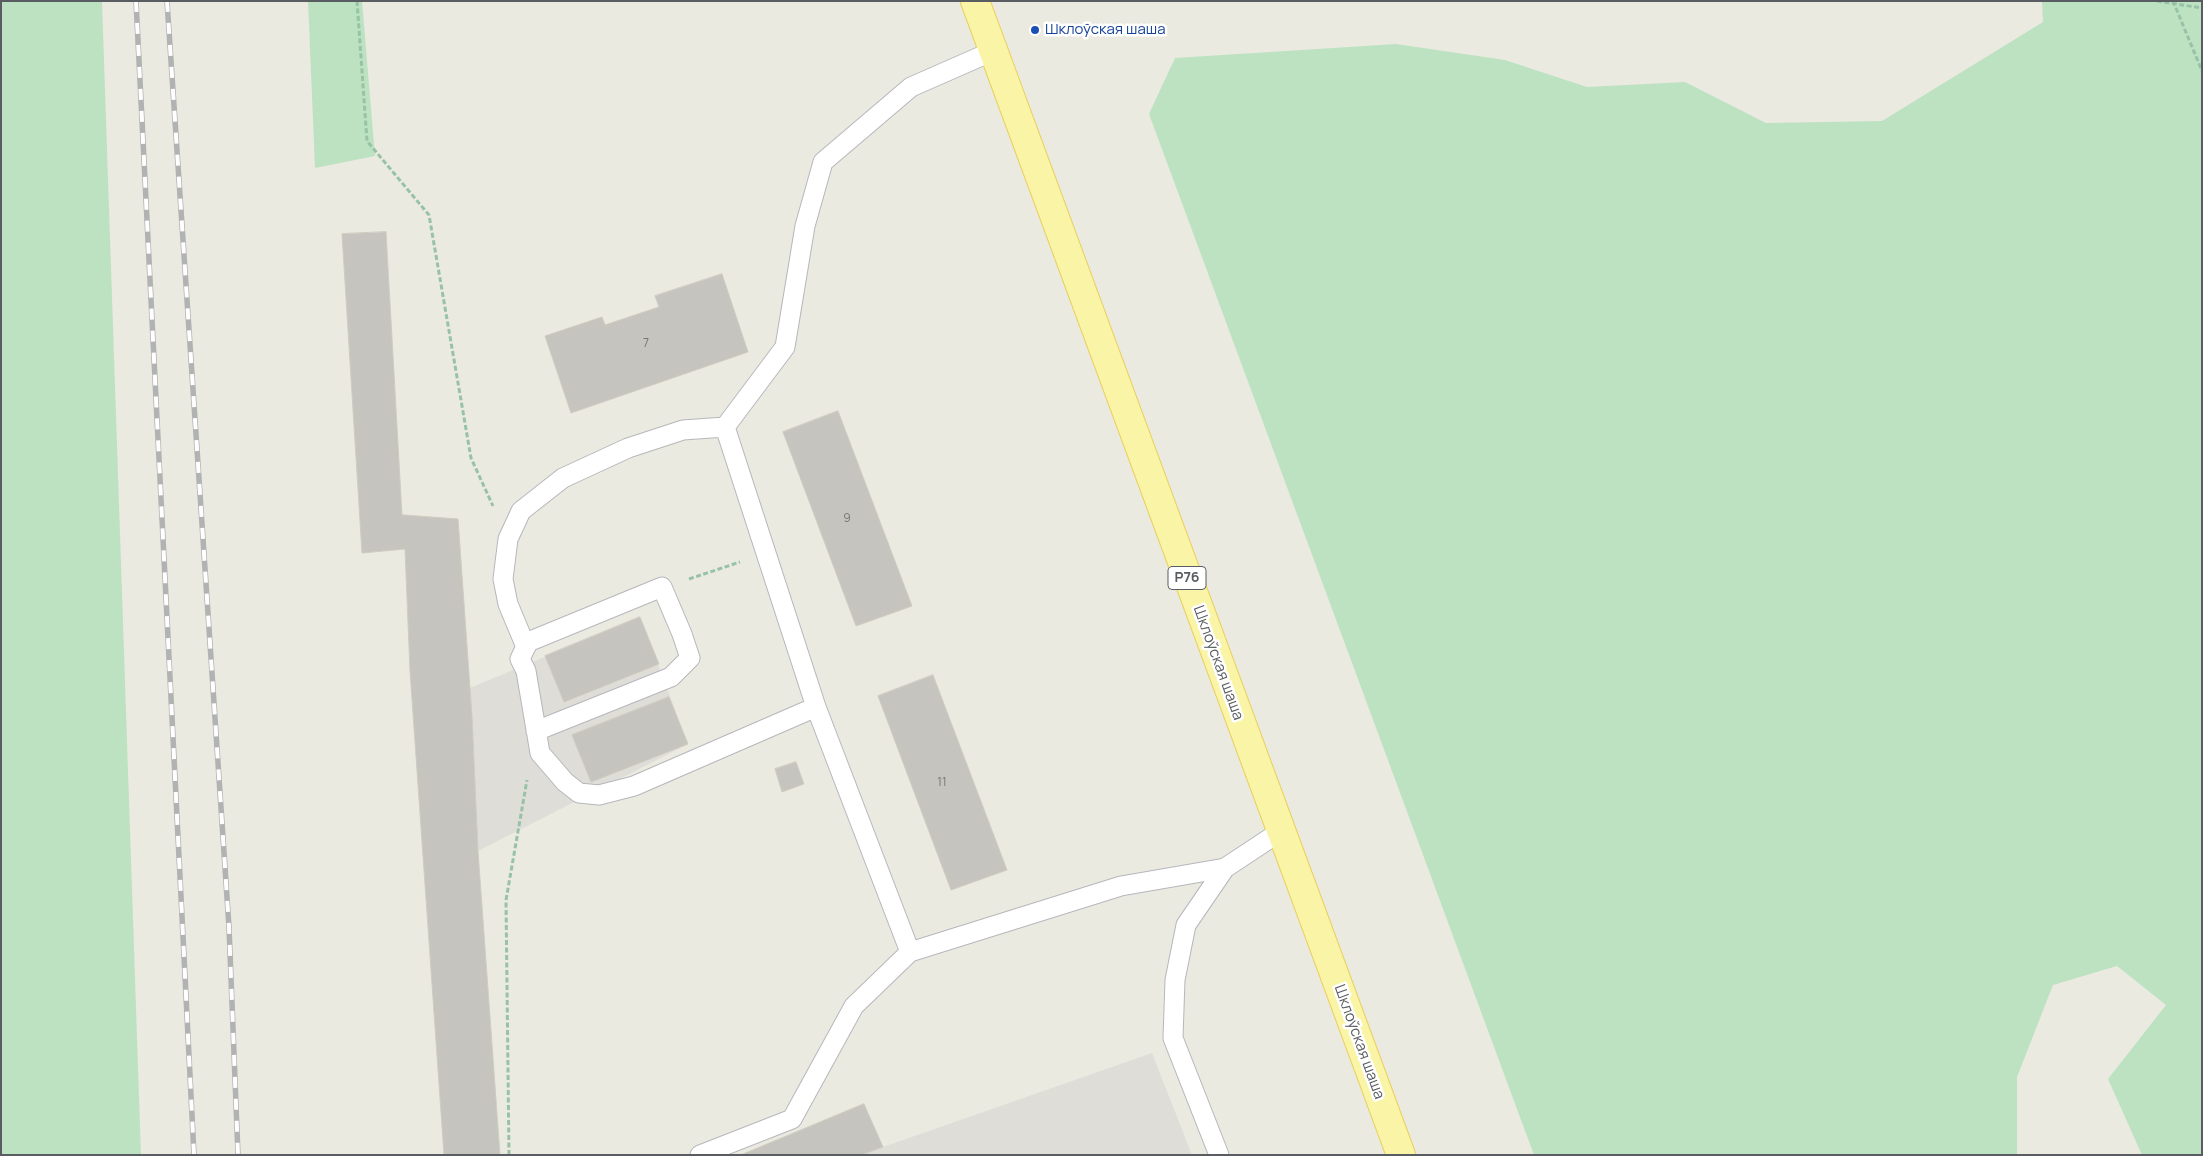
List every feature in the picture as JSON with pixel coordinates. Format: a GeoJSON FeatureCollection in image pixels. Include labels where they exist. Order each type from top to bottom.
{"type":"FeatureCollection","features":[{"type":"Feature","properties":{"kind":"main road","name":"Шклоўская шаша"},"geometry":{"type":"LineString","coordinates":[[975,1],[1401,1155]]}},
{"type":"Feature","properties":{"kind":"lane"},"geometry":{"type":"LineString","coordinates":[[526,647],[508,604],[503,579],[508,539],[521,511],[563,478],[637,445],[683,430],[725,427],[785,347],[805,226],[823,162],[911,87],[993,52]]}},
{"type":"Feature","properties":{"kind":"lane"},"geometry":{"type":"LineString","coordinates":[[725,427],[816,707],[910,952]]}},
{"type":"Feature","properties":{"kind":"lane"},"geometry":{"type":"LineString","coordinates":[[536,732],[671,676],[690,658],[662,587],[528,642],[520,659],[526,671],[536,732],[540,753],[565,782],[579,793],[599,795],[634,786],[816,707]]}},
{"type":"Feature","properties":{"kind":"lane"},"geometry":{"type":"LineString","coordinates":[[1219,1155],[1174,1038],[1175,980],[1186,925],[1225,868],[1280,831]]}},
{"type":"Feature","properties":{"kind":"lane"},"geometry":{"type":"LineString","coordinates":[[700,1155],[792,1119],[854,1006],[910,952],[1122,886],[1225,868]]}},
{"type":"Feature","properties":{"kind":"path"},"geometry":{"type":"LineString","coordinates":[[357,1],[367,141],[429,215],[471,458],[508,539]]}},
{"type":"Feature","properties":{"kind":"path"},"geometry":{"type":"LineString","coordinates":[[2157,1],[2174,2],[2202,8]]}},
{"type":"Feature","properties":{"kind":"path"},"geometry":{"type":"LineString","coordinates":[[2174,2],[2202,71]]}},
{"type":"Feature","properties":{"kind":"path"},"geometry":{"type":"LineString","coordinates":[[662,587],[766,554]]}},
{"type":"Feature","properties":{"kind":"path"},"geometry":{"type":"LineString","coordinates":[[509,1155],[506,900],[527,778]]}},
{"type":"Feature","properties":{"kind":"shaded area"},"geometry":{"type":"Polygon","coordinates":[[[386,232],[402,514],[458,519],[470,688],[640,617],[688,744],[478,851],[444,1155],[410,671],[405,549],[362,553],[342,234],[386,232]]]}},
{"type":"Feature","properties":{"kind":"shaded area"},"geometry":{"type":"Polygon","coordinates":[[[1152,1053],[1192,1155],[741,1155],[864,1104],[883,1147],[1152,1053]]]}},
{"type":"Feature","properties":{"kind":"green space"},"geometry":{"type":"Polygon","coordinates":[[[1,1],[102,1],[141,1155],[1,1155],[1,1]]]}},
{"type":"Feature","properties":{"kind":"green space"},"geometry":{"type":"Polygon","coordinates":[[[308,1],[362,1],[375,156],[315,168],[308,1]]]}},
{"type":"Feature","properties":{"kind":"green space"},"geometry":{"type":"Polygon","coordinates":[[[2042,1],[2202,1],[2202,1155],[2142,1155],[2108,1079],[2166,1005],[2117,966],[2053,985],[2017,1077],[2017,1155],[1534,1155],[1149,114],[1175,58],[1396,44],[1505,60],[1587,87],[1685,82],[1766,123],[1882,121],[2043,22],[2042,1]]]}},
{"type":"Feature","properties":{"kind":"building"},"geometry":{"type":"Polygon","coordinates":[[[386,232],[402,515],[458,519],[472,716],[478,851],[500,1155],[444,1155],[410,671],[405,549],[362,553],[342,234],[386,232]]]}},
{"type":"Feature","properties":{"kind":"building"},"geometry":{"type":"Polygon","coordinates":[[[722,274],[748,352],[571,413],[545,336],[602,317],[605,325],[659,307],[655,296],[722,274]]]}},
{"type":"Feature","properties":{"kind":"building"},"geometry":{"type":"Polygon","coordinates":[[[838,411],[912,606],[856,626],[783,432],[838,411]]]}},
{"type":"Feature","properties":{"kind":"building"},"geometry":{"type":"Polygon","coordinates":[[[640,617],[659,664],[564,702],[545,656],[640,617]]]}},
{"type":"Feature","properties":{"kind":"building"},"geometry":{"type":"Polygon","coordinates":[[[933,675],[1007,870],[951,890],[878,696],[933,675]]]}},
{"type":"Feature","properties":{"kind":"building"},"geometry":{"type":"Polygon","coordinates":[[[669,697],[688,744],[591,782],[572,735],[669,697]]]}},
{"type":"Feature","properties":{"kind":"building"},"geometry":{"type":"Polygon","coordinates":[[[796,762],[804,784],[782,792],[775,769],[796,762]]]}},
{"type":"Feature","properties":{"kind":"building"},"geometry":{"type":"Polygon","coordinates":[[[864,1104],[883,1147],[861,1155],[741,1155],[864,1104]]]}},
{"type":"Feature","properties":{"kind":"railway"},"geometry":{"type":"LineString","coordinates":[[136,1],[194,1155]]}},
{"type":"Feature","properties":{"kind":"railway"},"geometry":{"type":"LineString","coordinates":[[167,1],[229,927],[238,1155]]}},
{"type":"Feature","properties":{"kind":"place","name":"Шклоўская шаша"},"geometry":{"type":"Point","coordinates":[1035,30]}}]}
